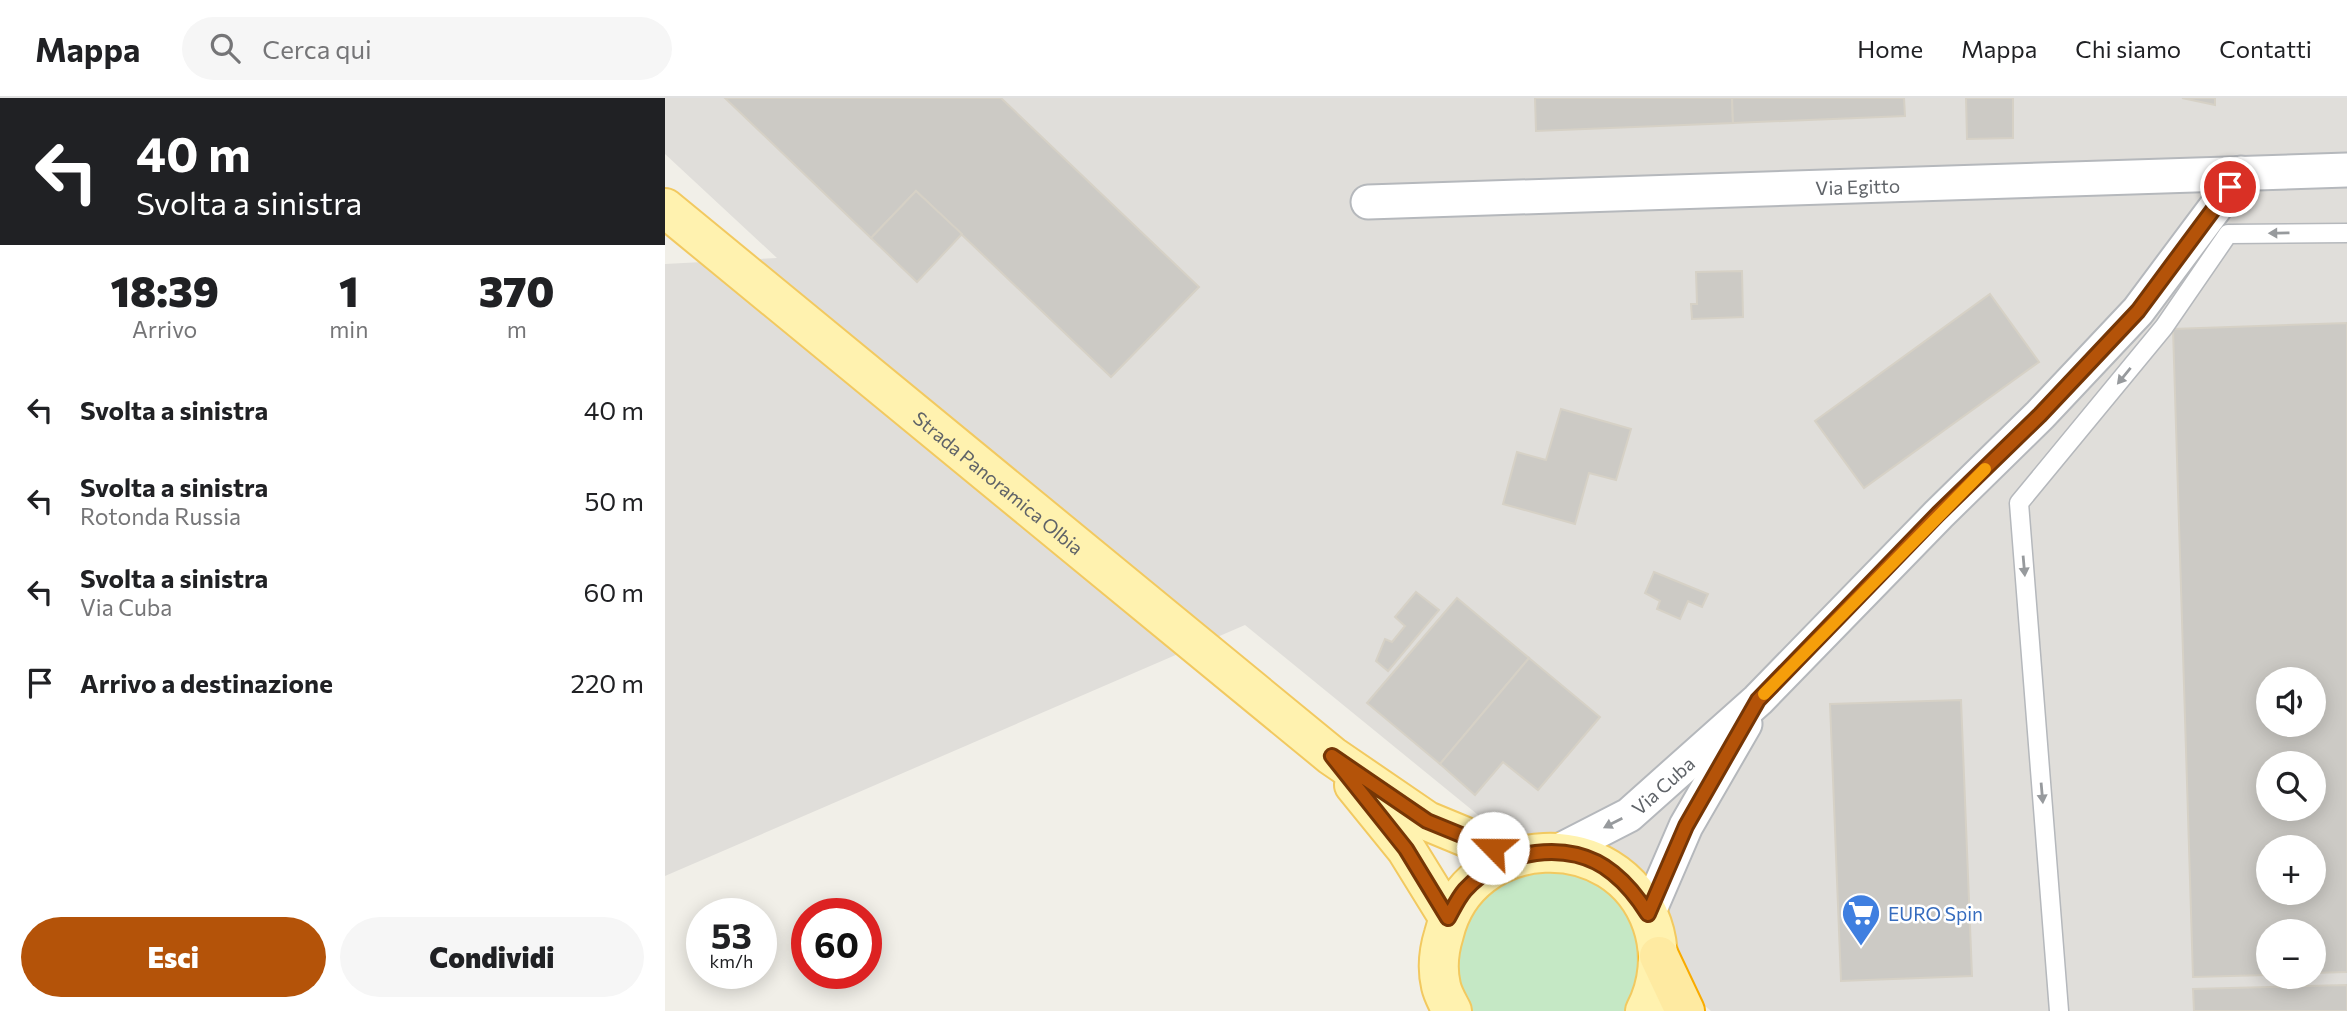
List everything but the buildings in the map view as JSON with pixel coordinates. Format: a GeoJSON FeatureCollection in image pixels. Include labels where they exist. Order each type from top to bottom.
{"type":"FeatureCollection","features":[{"type":"Feature","properties":{"kind":"highway"},"geometry":{"type":"LineString","coordinates":[[1659,956],[1685,1011]]}},
{"type":"Feature","properties":{"kind":"main road","name":"Strada Panoramica Olbia"},"geometry":{"type":"LineString","coordinates":[[665,208],[1332,756]]}},
{"type":"Feature","properties":{"kind":"main road"},"geometry":{"type":"LineString","coordinates":[[1332,756],[1427,821],[1514,857]]}},
{"type":"Feature","properties":{"kind":"main road"},"geometry":{"type":"LineString","coordinates":[[1332,756],[1406,849],[1448,918]]}},
{"type":"Feature","properties":{"kind":"main road"},"geometry":{"type":"LineString","coordinates":[[1452,1011],[1441,986],[1439,951],[1448,918],[1464,891],[1487,870],[1514,857],[1535,852],[1557,852],[1585,858],[1611,871],[1632,890],[1648,914],[1659,956],[1654,993],[1645,1011]]}},
{"type":"Feature","properties":{"kind":"street","name":"Via Egitto"},"geometry":{"type":"LineString","coordinates":[[1367,202],[2347,170]]}},
{"type":"Feature","properties":{"kind":"street","name":"Via Cuba"},"geometry":{"type":"LineString","coordinates":[[1557,852],[1629,815],[1758,700],[1938,514],[2040,415],[2138,311],[2241,173]]}},
{"type":"Feature","properties":{"kind":"street","name":"Via Cuba"},"geometry":{"type":"LineString","coordinates":[[1648,914],[1686,826],[1758,700]]}},
{"type":"Feature","properties":{"kind":"lane"},"geometry":{"type":"LineString","coordinates":[[2059,1011],[2019,503],[2164,327],[2228,234],[2347,233]]}},
{"type":"Feature","properties":{"kind":"shaded area"},"geometry":{"type":"Polygon","coordinates":[[[665,98],[2347,98],[2347,1011],[1711,1011],[1499,832],[1245,625],[665,876],[665,264],[777,258],[665,154],[665,98]]]}},
{"type":"Feature","properties":{"kind":"green space"},"geometry":{"type":"Polygon","coordinates":[[[1529,866],[1600,880],[1634,916],[1645,964],[1631,1011],[1464,1011],[1454,987],[1456,930],[1470,904],[1529,866]]]}},
{"type":"Feature","properties":{"kind":"slow traffic"},"geometry":{"type":"LineString","coordinates":[[1764,694],[1985,469]]}},
{"type":"Feature","properties":{"kind":"place","name":"EURO Spin"},"geometry":{"type":"Point","coordinates":[1861,947]}},
{"type":"Feature","properties":{"kind":"route"},"geometry":{"type":"LineString","coordinates":[[1493,848],[1427,821],[1332,756],[1406,849],[1448,918],[1464,891],[1487,870],[1514,857],[1535,852],[1557,852],[1585,858],[1611,871],[1632,890],[1648,914],[1686,826],[1758,700],[1938,514],[2040,415],[2138,311],[2230,187]]}}]}
